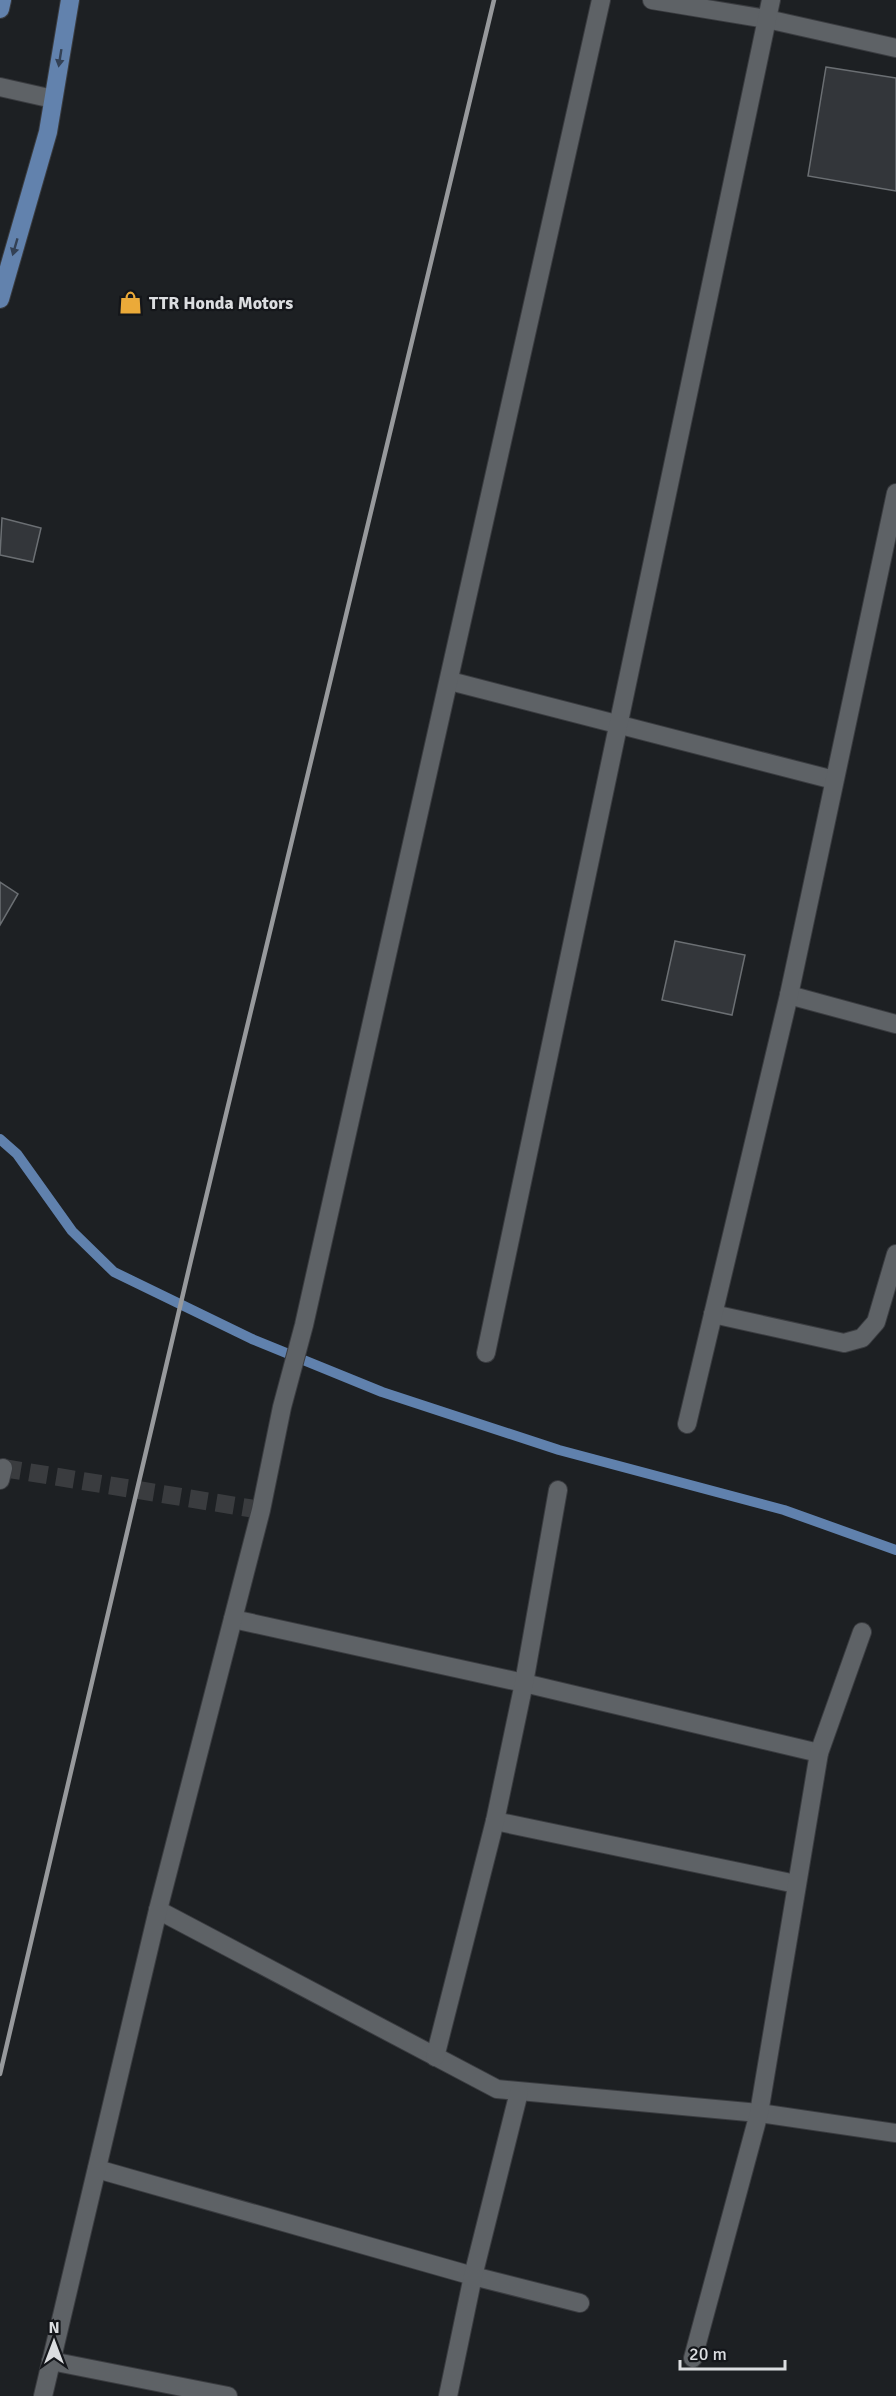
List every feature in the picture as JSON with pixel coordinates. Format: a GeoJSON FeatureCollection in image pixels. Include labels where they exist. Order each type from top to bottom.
{"type":"FeatureCollection","features":[{"type":"Feature","properties":{"kind":"main road"},"geometry":{"type":"LineString","coordinates":[[0,9],[2,0]]}},
{"type":"Feature","properties":{"kind":"main road"},"geometry":{"type":"LineString","coordinates":[[0,299],[48,132],[70,0]]}},
{"type":"Feature","properties":{"kind":"street"},"geometry":{"type":"LineString","coordinates":[[43,2396],[158,1910],[261,1510],[282,1407],[304,1325],[450,681],[601,0]]}},
{"type":"Feature","properties":{"kind":"street"},"geometry":{"type":"LineString","coordinates":[[652,0],[767,19],[896,48]]}},
{"type":"Feature","properties":{"kind":"street"},"geometry":{"type":"LineString","coordinates":[[486,1353],[771,0]]}},
{"type":"Feature","properties":{"kind":"street"},"geometry":{"type":"LineString","coordinates":[[0,87],[53,99]]}},
{"type":"Feature","properties":{"kind":"street"},"geometry":{"type":"LineString","coordinates":[[687,1424],[789,995],[896,493]]}},
{"type":"Feature","properties":{"kind":"street"},"geometry":{"type":"LineString","coordinates":[[450,681],[834,780]]}},
{"type":"Feature","properties":{"kind":"street"},"geometry":{"type":"LineString","coordinates":[[789,995],[896,1024]]}},
{"type":"Feature","properties":{"kind":"street"},"geometry":{"type":"LineString","coordinates":[[713,1314],[844,1343],[862,1338],[876,1323],[896,1254]]}},
{"type":"Feature","properties":{"kind":"street"},"geometry":{"type":"LineString","coordinates":[[435,2057],[495,1821],[524,1683],[558,1490]]}},
{"type":"Feature","properties":{"kind":"street"},"geometry":{"type":"LineString","coordinates":[[233,1619],[524,1683],[819,1753]]}},
{"type":"Feature","properties":{"kind":"street"},"geometry":{"type":"LineString","coordinates":[[693,2358],[759,2113],[819,1753],[862,1632]]}},
{"type":"Feature","properties":{"kind":"street"},"geometry":{"type":"LineString","coordinates":[[495,1821],[796,1884]]}},
{"type":"Feature","properties":{"kind":"street"},"geometry":{"type":"LineString","coordinates":[[158,1910],[497,2090],[759,2113],[896,2133]]}},
{"type":"Feature","properties":{"kind":"street"},"geometry":{"type":"LineString","coordinates":[[447,2396],[472,2276],[519,2092]]}},
{"type":"Feature","properties":{"kind":"street"},"geometry":{"type":"LineString","coordinates":[[97,2169],[472,2276],[580,2303]]}},
{"type":"Feature","properties":{"kind":"street"},"geometry":{"type":"LineString","coordinates":[[51,2361],[228,2396]]}},
{"type":"Feature","properties":{"kind":"building"},"geometry":{"type":"Polygon","coordinates":[[[826,67],[896,78],[896,191],[808,176],[826,67]]]}},
{"type":"Feature","properties":{"kind":"building"},"geometry":{"type":"Polygon","coordinates":[[[2,518],[41,528],[33,562],[0,555],[2,518]]]}},
{"type":"Feature","properties":{"kind":"building"},"geometry":{"type":"Polygon","coordinates":[[[0,882],[18,894],[0,925],[0,882]]]}},
{"type":"Feature","properties":{"kind":"building"},"geometry":{"type":"Polygon","coordinates":[[[675,941],[745,955],[732,1015],[662,1000],[675,941]]]}},
{"type":"Feature","properties":{"kind":"waterway"},"geometry":{"type":"LineString","coordinates":[[0,1139],[17,1154],[72,1231],[114,1272],[252,1339],[382,1392],[559,1450],[784,1510],[896,1550]]}},
{"type":"Feature","properties":{"kind":"tunnel"},"geometry":{"type":"LineString","coordinates":[[3,1468],[261,1510]]}},
{"type":"Feature","properties":{"kind":"railway"},"geometry":{"type":"LineString","coordinates":[[0,2074],[191,1260],[494,0]]}},
{"type":"Feature","properties":{"kind":"place","name":"TTR Honda Motors"},"geometry":{"type":"Point","coordinates":[131,303]}}]}
